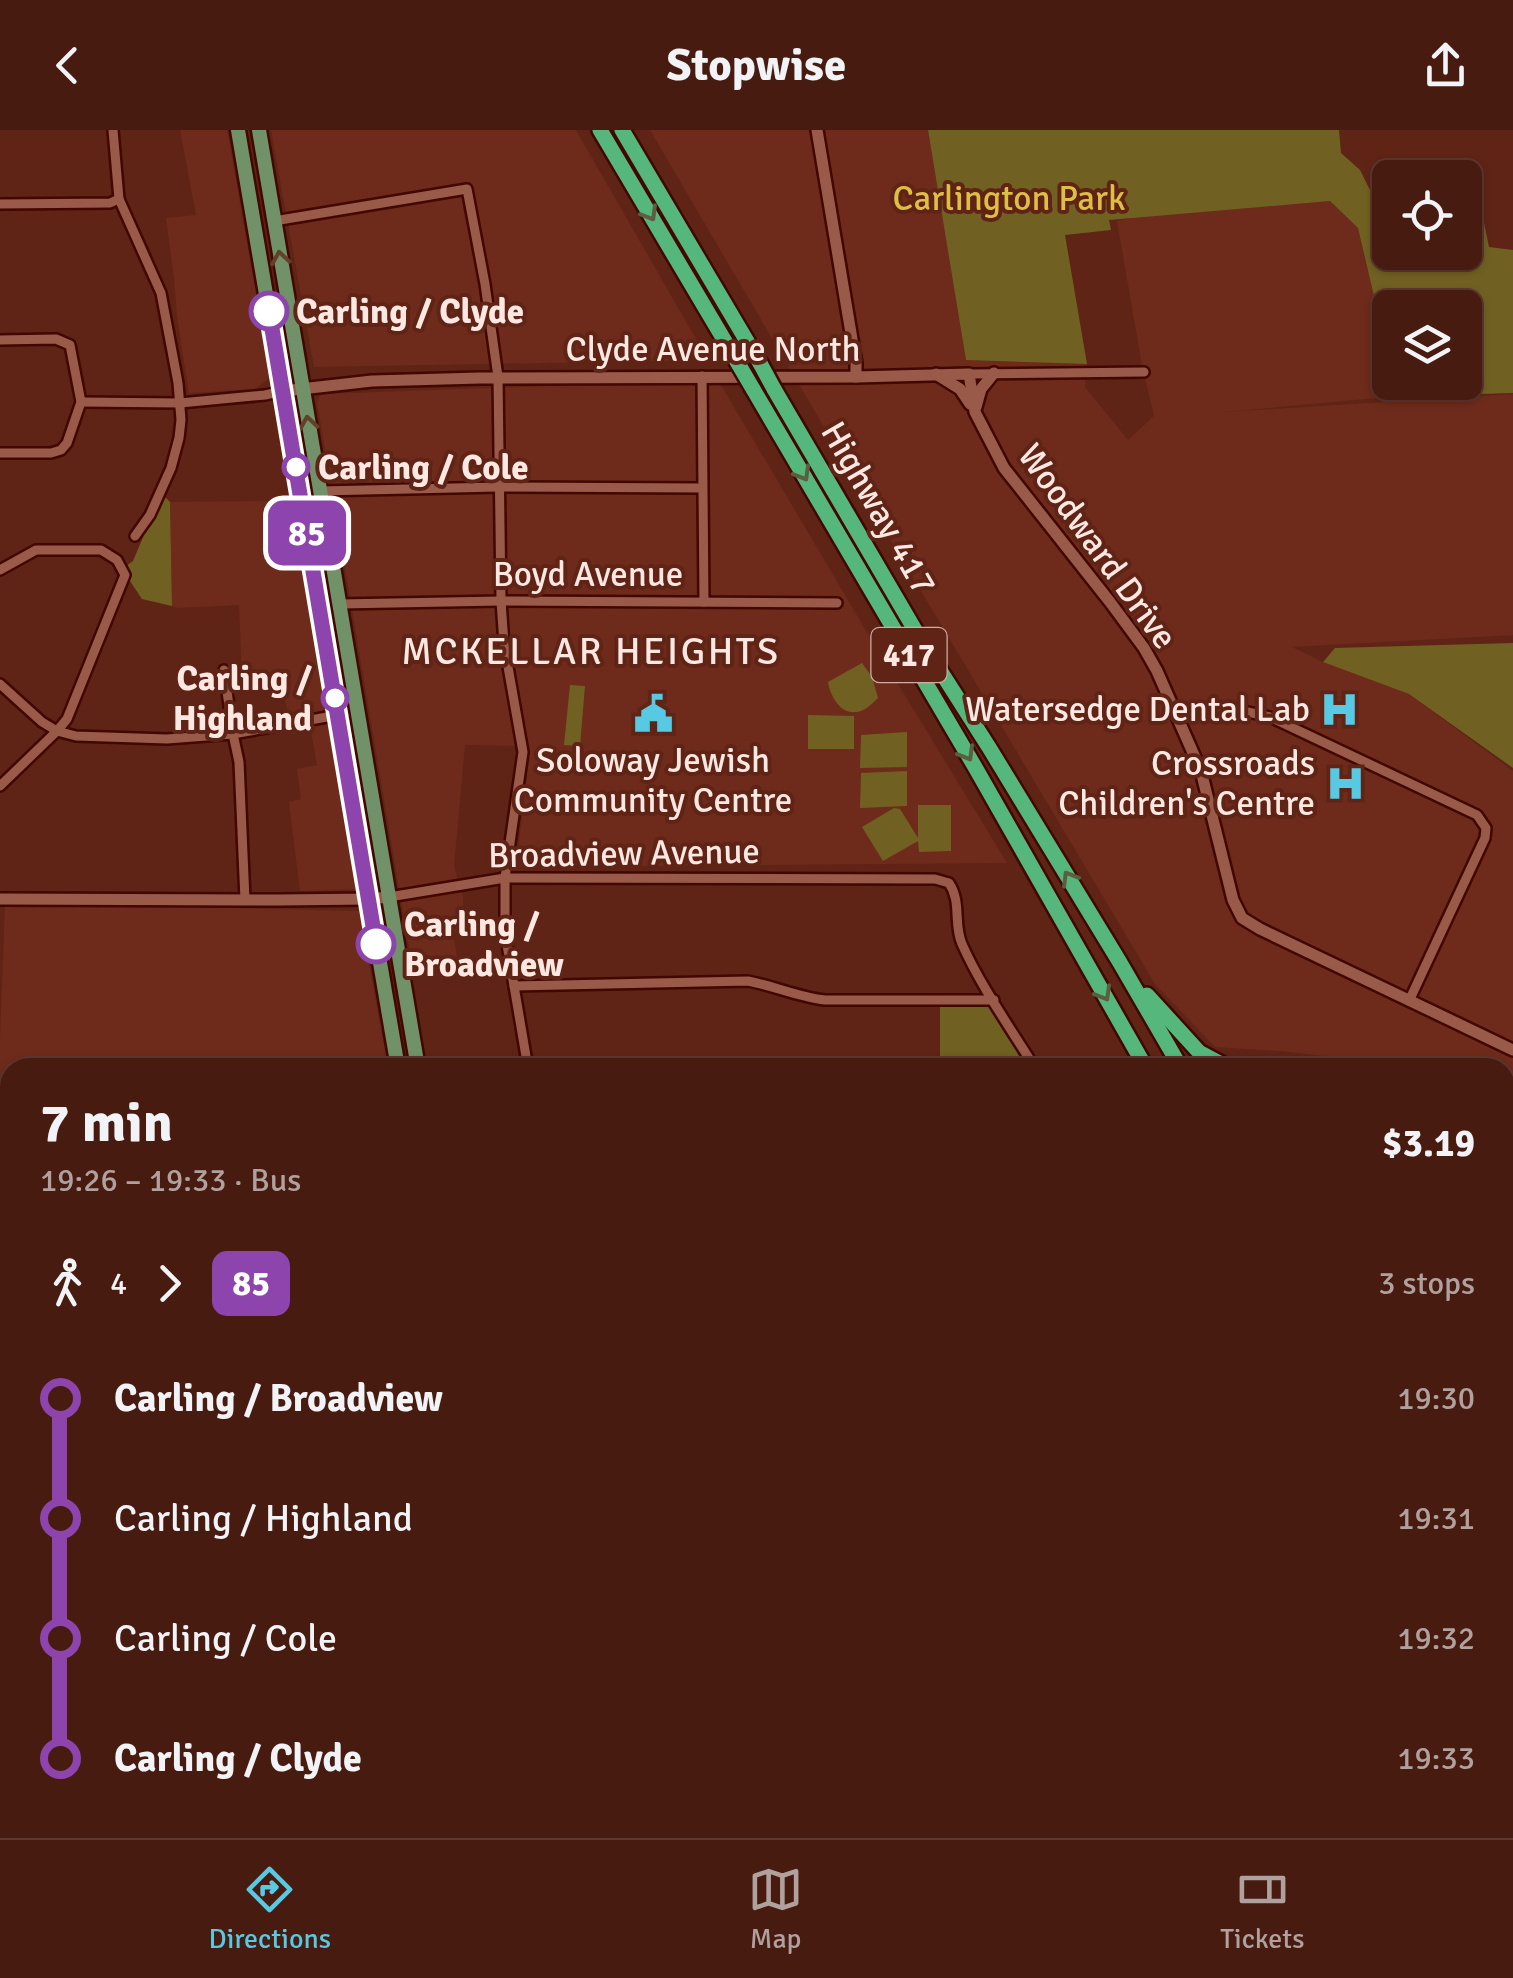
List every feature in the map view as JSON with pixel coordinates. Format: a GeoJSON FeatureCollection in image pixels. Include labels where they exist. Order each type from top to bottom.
{"type":"FeatureCollection","features":[{"type":"Feature","properties":{"kind":"highway","name":"417"},"geometry":{"type":"LineString","coordinates":[[600,130],[975,767],[1140,1058]]}},
{"type":"Feature","properties":{"kind":"highway","name":"Highway 417"},"geometry":{"type":"LineString","coordinates":[[622,130],[922,642],[1175,1058]]}},
{"type":"Feature","properties":{"kind":"highway"},"geometry":{"type":"LineString","coordinates":[[1119,961],[1178,1032],[1210,1058]]}},
{"type":"Feature","properties":{"kind":"main road"},"geometry":{"type":"LineString","coordinates":[[238,130],[396,1058]]}},
{"type":"Feature","properties":{"kind":"main road"},"geometry":{"type":"LineString","coordinates":[[259,130],[416,1058]]}},
{"type":"Feature","properties":{"kind":"street"},"geometry":{"type":"LineString","coordinates":[[113,130],[119,199],[161,293],[180,403],[180,432],[171,468],[150,515],[134,536]]}},
{"type":"Feature","properties":{"kind":"street"},"geometry":{"type":"LineString","coordinates":[[816,130],[856,376]]}},
{"type":"Feature","properties":{"kind":"street"},"geometry":{"type":"LineString","coordinates":[[274,221],[467,188],[498,378],[501,601],[504,644],[523,752],[505,878],[505,933],[526,1058]]}},
{"type":"Feature","properties":{"kind":"street"},"geometry":{"type":"LineString","coordinates":[[0,204],[119,199]]}},
{"type":"Feature","properties":{"kind":"street"},"geometry":{"type":"LineString","coordinates":[[0,340],[56,339],[70,345],[81,402],[61,450],[0,454]]}},
{"type":"Feature","properties":{"kind":"street","name":"Clyde Avenue North"},"geometry":{"type":"LineString","coordinates":[[282,391],[372,381],[498,378],[1144,372]]}},
{"type":"Feature","properties":{"kind":"street"},"geometry":{"type":"LineString","coordinates":[[976,412],[981,389],[994,373]]}},
{"type":"Feature","properties":{"kind":"street"},"geometry":{"type":"LineString","coordinates":[[935,374],[960,389],[976,412]]}},
{"type":"Feature","properties":{"kind":"street","name":"Woodward Drive"},"geometry":{"type":"LineString","coordinates":[[968,374],[976,412],[1004,468],[1144,648],[1201,772],[1232,900],[1242,918],[1513,1050]]}},
{"type":"Feature","properties":{"kind":"street"},"geometry":{"type":"LineString","coordinates":[[702,376],[704,602]]}},
{"type":"Feature","properties":{"kind":"street"},"geometry":{"type":"LineString","coordinates":[[81,402],[180,403],[282,391]]}},
{"type":"Feature","properties":{"kind":"street"},"geometry":{"type":"LineString","coordinates":[[320,491],[702,488]]}},
{"type":"Feature","properties":{"kind":"street"},"geometry":{"type":"LineString","coordinates":[[0,570],[36,550],[101,550],[118,560],[125,574],[66,719],[58,732],[0,786]]}},
{"type":"Feature","properties":{"kind":"street","name":"Boyd Avenue"},"geometry":{"type":"LineString","coordinates":[[339,604],[837,603]]}},
{"type":"Feature","properties":{"kind":"street"},"geometry":{"type":"LineString","coordinates":[[224,670],[232,734],[240,762],[245,900]]}},
{"type":"Feature","properties":{"kind":"street"},"geometry":{"type":"LineString","coordinates":[[0,684],[42,722],[58,732],[76,736],[167,738],[232,734],[338,715]]}},
{"type":"Feature","properties":{"kind":"street"},"geometry":{"type":"LineString","coordinates":[[1174,714],[1248,712],[1270,717],[1477,815],[1486,828],[1484,838],[1409,1001]]}},
{"type":"Feature","properties":{"kind":"street","name":"Broadview Avenue"},"geometry":{"type":"LineString","coordinates":[[0,898],[369,899],[505,878],[935,879],[949,883],[954,890],[960,940],[994,1000]]}},
{"type":"Feature","properties":{"kind":"street"},"geometry":{"type":"LineString","coordinates":[[514,986],[748,981],[826,1000],[994,1000],[1029,1058]]}},
{"type":"Feature","properties":{"kind":"shaded area"},"geometry":{"type":"Polygon","coordinates":[[[180,130],[227,130],[271,377],[255,389],[189,393],[166,218],[196,215],[180,130]]]}},
{"type":"Feature","properties":{"kind":"shaded area"},"geometry":{"type":"Polygon","coordinates":[[[271,130],[576,130],[708,360],[314,367],[271,130]]]}},
{"type":"Feature","properties":{"kind":"shaded area"},"geometry":{"type":"Polygon","coordinates":[[[650,130],[928,130],[966,360],[1087,364],[1085,387],[1128,440],[1154,416],[1117,221],[1143,216],[1330,201],[1358,228],[1373,290],[1372,399],[1224,412],[1417,400],[1482,400],[1482,396],[1513,394],[1513,635],[1292,647],[1409,694],[1513,771],[1513,1058],[1340,1058],[1215,1047],[1155,984],[650,130]]]}},
{"type":"Feature","properties":{"kind":"shaded area"},"geometry":{"type":"Polygon","coordinates":[[[718,380],[1007,863],[516,867],[529,759],[527,746],[465,745],[454,866],[463,897],[464,931],[453,933],[460,976],[414,977],[317,402],[321,394],[718,380]]]}},
{"type":"Feature","properties":{"kind":"shaded area"},"geometry":{"type":"Polygon","coordinates":[[[291,501],[356,889],[300,891],[289,802],[301,799],[297,769],[317,765],[311,731],[291,734],[281,672],[242,676],[239,605],[172,606],[170,502],[291,501]]]}},
{"type":"Feature","properties":{"kind":"shaded area"},"geometry":{"type":"Polygon","coordinates":[[[5,906],[359,911],[386,1058],[0,1058],[5,906]]]}},
{"type":"Feature","properties":{"kind":"green space","name":"Carlington Park"},"geometry":{"type":"Polygon","coordinates":[[[928,130],[1339,130],[1341,153],[1360,170],[1372,190],[1372,270],[1482,270],[1482,213],[1489,247],[1513,250],[1513,393],[1482,394],[1482,290],[1373,290],[1358,228],[1330,201],[1109,220],[1111,230],[1065,235],[1087,364],[966,360],[928,130]]]}},
{"type":"Feature","properties":{"kind":"green space"},"geometry":{"type":"Polygon","coordinates":[[[166,498],[170,502],[172,606],[142,599],[122,569],[133,561],[144,535],[141,528],[157,500],[166,498]]]}},
{"type":"Feature","properties":{"kind":"green space"},"geometry":{"type":"Polygon","coordinates":[[[1513,643],[1513,768],[1409,694],[1323,662],[1335,648],[1513,643]]]}},
{"type":"Feature","properties":{"kind":"green space"},"geometry":{"type":"Polygon","coordinates":[[[862,663],[872,677],[878,698],[865,709],[850,712],[837,703],[828,682],[862,663]]]}},
{"type":"Feature","properties":{"kind":"green space"},"geometry":{"type":"Polygon","coordinates":[[[570,685],[585,686],[580,746],[564,745],[570,685]]]}},
{"type":"Feature","properties":{"kind":"green space"},"geometry":{"type":"Polygon","coordinates":[[[808,715],[854,716],[854,749],[808,749],[808,715]]]}},
{"type":"Feature","properties":{"kind":"green space"},"geometry":{"type":"Polygon","coordinates":[[[907,732],[907,767],[860,768],[861,735],[907,732]]]}},
{"type":"Feature","properties":{"kind":"green space"},"geometry":{"type":"Polygon","coordinates":[[[907,771],[907,806],[860,808],[861,773],[907,771]]]}},
{"type":"Feature","properties":{"kind":"green space"},"geometry":{"type":"Polygon","coordinates":[[[918,805],[951,805],[951,851],[919,852],[918,841],[883,861],[862,827],[894,808],[900,809],[918,838],[918,805]]]}},
{"type":"Feature","properties":{"kind":"green space"},"geometry":{"type":"Polygon","coordinates":[[[940,1006],[993,1010],[1022,1058],[940,1058],[940,1006]]]}},
{"type":"Feature","properties":{"kind":"bus line","name":"85"},"geometry":{"type":"LineString","coordinates":[[269,311],[376,944]]}},
{"type":"Feature","properties":{"kind":"place","name":"Carling / Clyde"},"geometry":{"type":"Point","coordinates":[269,311]}},
{"type":"Feature","properties":{"kind":"place","name":"Carling / Cole"},"geometry":{"type":"Point","coordinates":[296,467]}},
{"type":"Feature","properties":{"kind":"place","name":"Carling / Highland"},"geometry":{"type":"Point","coordinates":[335,698]}},
{"type":"Feature","properties":{"kind":"place","name":"Watersedge Dental Lab"},"geometry":{"type":"Point","coordinates":[1340,709]}},
{"type":"Feature","properties":{"kind":"place","name":"Soloway Jewish Community Centre"},"geometry":{"type":"Point","coordinates":[653,713]}},
{"type":"Feature","properties":{"kind":"place","name":"Crossroads Children's Centre"},"geometry":{"type":"Point","coordinates":[1345,783]}},
{"type":"Feature","properties":{"kind":"place","name":"Carling / Broadview"},"geometry":{"type":"Point","coordinates":[376,944]}},
{"type":"Feature","properties":{"kind":"district","name":"MCKELLAR HEIGHTS"},"geometry":{"type":"Point","coordinates":[591,651]}}]}
